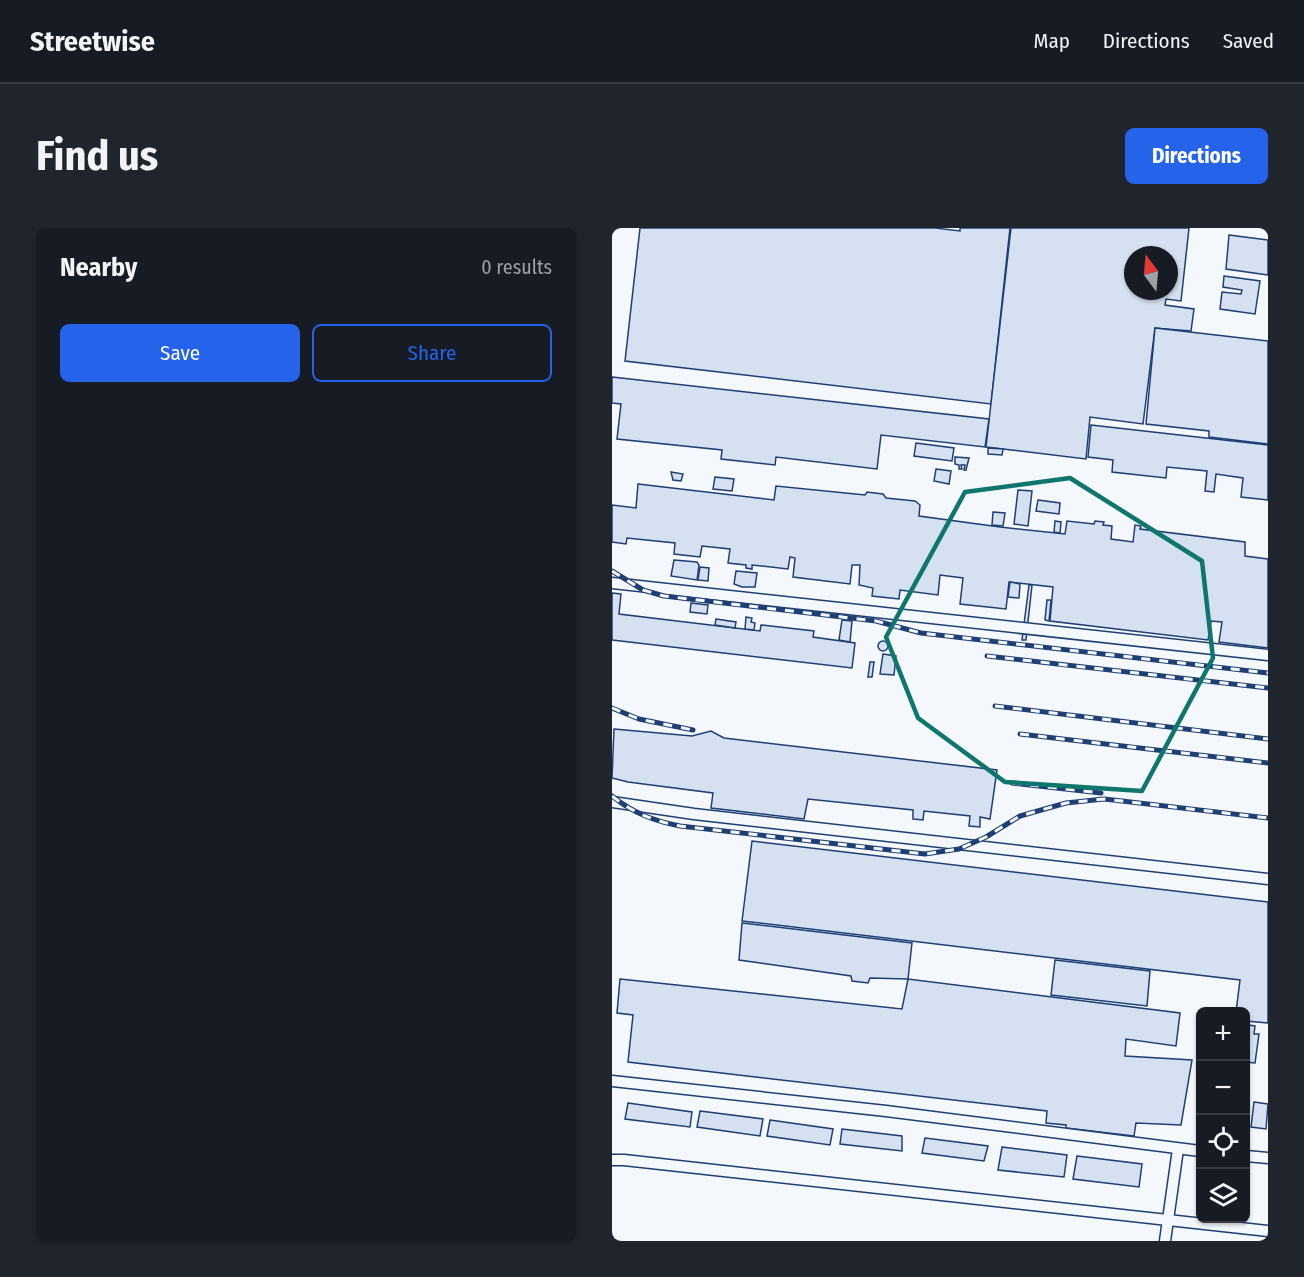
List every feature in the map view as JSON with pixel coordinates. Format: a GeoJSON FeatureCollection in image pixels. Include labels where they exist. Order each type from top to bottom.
{"type":"FeatureCollection","features":[{"type":"Feature","properties":{"kind":"lane"},"geometry":{"type":"LineString","coordinates":[[612,583],[1268,655]]}},
{"type":"Feature","properties":{"kind":"lane"},"geometry":{"type":"LineString","coordinates":[[612,802],[694,814],[1268,879]]}},
{"type":"Feature","properties":{"kind":"lane"},"geometry":{"type":"LineString","coordinates":[[612,1081],[1196,1151]]}},
{"type":"Feature","properties":{"kind":"lane"},"geometry":{"type":"LineString","coordinates":[[1164,1241],[1178,1149]]}},
{"type":"Feature","properties":{"kind":"lane"},"geometry":{"type":"LineString","coordinates":[[1250,1156],[1268,1158]]}},
{"type":"Feature","properties":{"kind":"lane"},"geometry":{"type":"LineString","coordinates":[[612,1160],[1268,1231]]}},
{"type":"Feature","properties":{"kind":"highlighted area"},"geometry":{"type":"Polygon","coordinates":[[[1070,478],[1202,561],[1213,658],[1142,791],[1005,782],[918,718],[886,637],[965,492],[1070,478]]]}},
{"type":"Feature","properties":{"kind":"building"},"geometry":{"type":"Polygon","coordinates":[[[640,228],[935,228],[960,231],[960,228],[1010,228],[991,404],[625,361],[640,228]]]}},
{"type":"Feature","properties":{"kind":"building"},"geometry":{"type":"Polygon","coordinates":[[[1011,228],[1189,228],[1181,301],[1174,300],[1178,300],[1178,246],[1124,246],[1124,300],[1166,300],[1165,305],[1194,309],[1191,331],[1155,328],[1143,424],[1090,417],[1086,459],[986,447],[1011,228]]]}},
{"type":"Feature","properties":{"kind":"building"},"geometry":{"type":"Polygon","coordinates":[[[1229,235],[1268,240],[1268,275],[1226,269],[1229,235]]]}},
{"type":"Feature","properties":{"kind":"building"},"geometry":{"type":"Polygon","coordinates":[[[1224,276],[1260,281],[1255,314],[1220,309],[1222,292],[1241,294],[1242,290],[1223,287],[1224,276]]]}},
{"type":"Feature","properties":{"kind":"building"},"geometry":{"type":"Polygon","coordinates":[[[1155,328],[1268,341],[1268,444],[1209,437],[1209,431],[1146,424],[1155,328]]]}},
{"type":"Feature","properties":{"kind":"building"},"geometry":{"type":"Polygon","coordinates":[[[612,377],[989,419],[985,447],[881,435],[877,469],[776,457],[775,465],[721,459],[722,450],[617,439],[621,404],[612,403],[612,377]]]}},
{"type":"Feature","properties":{"kind":"building"},"geometry":{"type":"Polygon","coordinates":[[[1091,425],[1268,445],[1268,500],[1241,497],[1243,478],[1216,474],[1214,492],[1205,491],[1207,471],[1167,467],[1166,478],[1112,472],[1113,460],[1088,457],[1091,425]]]}},
{"type":"Feature","properties":{"kind":"building"},"geometry":{"type":"Polygon","coordinates":[[[916,443],[954,448],[952,461],[914,456],[916,443]]]}},
{"type":"Feature","properties":{"kind":"building"},"geometry":{"type":"Polygon","coordinates":[[[988,448],[1003,449],[1002,455],[988,454],[988,448]]]}},
{"type":"Feature","properties":{"kind":"building"},"geometry":{"type":"Polygon","coordinates":[[[955,457],[969,458],[966,470],[964,470],[965,465],[961,465],[962,469],[959,469],[959,465],[955,464],[955,457]]]}},
{"type":"Feature","properties":{"kind":"building"},"geometry":{"type":"Polygon","coordinates":[[[936,469],[951,471],[949,484],[934,481],[936,469]]]}},
{"type":"Feature","properties":{"kind":"building"},"geometry":{"type":"Polygon","coordinates":[[[671,472],[683,474],[681,481],[673,480],[671,472]]]}},
{"type":"Feature","properties":{"kind":"building"},"geometry":{"type":"Polygon","coordinates":[[[715,477],[734,479],[732,491],[713,489],[715,477]]]}},
{"type":"Feature","properties":{"kind":"building"},"geometry":{"type":"Polygon","coordinates":[[[638,484],[774,500],[776,486],[865,495],[867,492],[883,494],[886,498],[915,501],[920,505],[919,516],[1000,527],[1065,534],[1067,521],[1094,524],[1095,521],[1112,526],[1111,539],[1133,542],[1135,525],[1141,526],[1140,529],[1245,542],[1245,556],[1268,559],[1268,648],[1219,642],[1222,622],[1211,621],[1208,640],[1050,621],[1053,587],[1009,582],[1006,609],[960,604],[963,578],[940,575],[938,595],[900,590],[899,599],[872,596],[873,588],[859,585],[860,565],[852,565],[850,584],[793,577],[795,558],[790,557],[788,569],[752,565],[752,569],[746,568],[746,565],[728,563],[730,549],[702,546],[700,557],[674,554],[675,543],[627,538],[626,544],[612,542],[612,505],[636,508],[638,484]]]}},
{"type":"Feature","properties":{"kind":"building"},"geometry":{"type":"Polygon","coordinates":[[[1018,490],[1032,491],[1028,526],[1014,524],[1018,490]]]}},
{"type":"Feature","properties":{"kind":"building"},"geometry":{"type":"Polygon","coordinates":[[[1038,500],[1060,503],[1059,514],[1036,511],[1038,500]]]}},
{"type":"Feature","properties":{"kind":"building"},"geometry":{"type":"Polygon","coordinates":[[[993,512],[1005,513],[1003,526],[992,525],[993,512]]]}},
{"type":"Feature","properties":{"kind":"building"},"geometry":{"type":"Polygon","coordinates":[[[1055,521],[1061,522],[1060,533],[1054,532],[1055,521]]]}},
{"type":"Feature","properties":{"kind":"building"},"geometry":{"type":"Polygon","coordinates":[[[674,560],[697,562],[699,565],[697,580],[671,576],[674,560]]]}},
{"type":"Feature","properties":{"kind":"building"},"geometry":{"type":"Polygon","coordinates":[[[700,567],[709,568],[708,581],[698,580],[700,567]]]}},
{"type":"Feature","properties":{"kind":"building"},"geometry":{"type":"Polygon","coordinates":[[[736,571],[757,573],[755,587],[742,587],[734,584],[736,571]]]}},
{"type":"Feature","properties":{"kind":"building"},"geometry":{"type":"Polygon","coordinates":[[[1010,582],[1020,584],[1019,598],[1008,597],[1010,582]]]}},
{"type":"Feature","properties":{"kind":"building"},"geometry":{"type":"Polygon","coordinates":[[[1029,585],[1032,585],[1026,640],[1022,640],[1029,585]]]}},
{"type":"Feature","properties":{"kind":"building"},"geometry":{"type":"Polygon","coordinates":[[[612,593],[621,594],[619,614],[760,631],[761,625],[814,631],[813,637],[855,643],[852,668],[612,640],[612,593]]]}},
{"type":"Feature","properties":{"kind":"building"},"geometry":{"type":"Polygon","coordinates":[[[1047,600],[1051,600],[1049,621],[1045,620],[1047,600]]]}},
{"type":"Feature","properties":{"kind":"building"},"geometry":{"type":"Polygon","coordinates":[[[691,603],[708,605],[707,614],[690,612],[691,603]]]}},
{"type":"Feature","properties":{"kind":"building"},"geometry":{"type":"Polygon","coordinates":[[[746,617],[752,618],[751,622],[755,623],[754,630],[745,629],[746,617]]]}},
{"type":"Feature","properties":{"kind":"building"},"geometry":{"type":"Polygon","coordinates":[[[716,619],[736,622],[735,628],[715,625],[716,619]]]}},
{"type":"Feature","properties":{"kind":"building"},"geometry":{"type":"Polygon","coordinates":[[[842,620],[852,621],[850,642],[839,640],[842,620]]]}},
{"type":"Feature","properties":{"kind":"building"},"geometry":{"type":"Polygon","coordinates":[[[883,641],[887,642],[887,650],[883,651],[879,650],[878,646],[879,642],[883,641]]]}},
{"type":"Feature","properties":{"kind":"building"},"geometry":{"type":"Polygon","coordinates":[[[883,654],[896,656],[894,675],[880,674],[883,654]]]}},
{"type":"Feature","properties":{"kind":"building"},"geometry":{"type":"Polygon","coordinates":[[[870,662],[874,662],[872,677],[868,677],[870,662]]]}},
{"type":"Feature","properties":{"kind":"building"},"geometry":{"type":"Polygon","coordinates":[[[614,729],[692,736],[711,731],[724,738],[997,770],[990,819],[980,817],[980,827],[969,826],[970,816],[924,811],[923,820],[913,819],[913,810],[808,799],[804,819],[711,808],[713,793],[612,778],[614,729]]]}},
{"type":"Feature","properties":{"kind":"building"},"geometry":{"type":"Polygon","coordinates":[[[752,841],[1268,902],[1268,1023],[1250,1021],[1250,1007],[1237,1007],[1240,980],[742,921],[752,841]]]}},
{"type":"Feature","properties":{"kind":"building"},"geometry":{"type":"Polygon","coordinates":[[[742,923],[912,943],[908,979],[870,978],[868,983],[852,981],[851,976],[739,960],[742,923]]]}},
{"type":"Feature","properties":{"kind":"building"},"geometry":{"type":"Polygon","coordinates":[[[1055,960],[1150,971],[1147,1006],[1051,995],[1055,960]]]}},
{"type":"Feature","properties":{"kind":"building"},"geometry":{"type":"Polygon","coordinates":[[[620,979],[902,1009],[908,979],[1180,1013],[1176,1046],[1126,1039],[1125,1056],[1192,1060],[1181,1125],[1136,1123],[1134,1136],[1066,1128],[1066,1125],[1046,1123],[1047,1111],[628,1062],[633,1015],[617,1013],[620,979]]]}},
{"type":"Feature","properties":{"kind":"building"},"geometry":{"type":"Polygon","coordinates":[[[1250,1025],[1255,1026],[1254,1034],[1259,1034],[1255,1063],[1250,1062],[1250,1025]]]}},
{"type":"Feature","properties":{"kind":"building"},"geometry":{"type":"Polygon","coordinates":[[[1254,1102],[1268,1104],[1266,1129],[1251,1127],[1254,1102]]]}},
{"type":"Feature","properties":{"kind":"building"},"geometry":{"type":"Polygon","coordinates":[[[628,1103],[692,1112],[690,1127],[625,1119],[628,1103]]]}},
{"type":"Feature","properties":{"kind":"building"},"geometry":{"type":"Polygon","coordinates":[[[700,1111],[763,1119],[760,1136],[697,1127],[700,1111]]]}},
{"type":"Feature","properties":{"kind":"building"},"geometry":{"type":"Polygon","coordinates":[[[770,1120],[833,1129],[830,1145],[767,1136],[770,1120]]]}},
{"type":"Feature","properties":{"kind":"building"},"geometry":{"type":"Polygon","coordinates":[[[842,1129],[902,1136],[902,1151],[840,1144],[842,1129]]]}},
{"type":"Feature","properties":{"kind":"building"},"geometry":{"type":"Polygon","coordinates":[[[925,1138],[988,1146],[984,1161],[922,1153],[925,1138]]]}},
{"type":"Feature","properties":{"kind":"building"},"geometry":{"type":"Polygon","coordinates":[[[1002,1147],[1067,1155],[1064,1177],[998,1170],[1002,1147]]]}},
{"type":"Feature","properties":{"kind":"building"},"geometry":{"type":"Polygon","coordinates":[[[1077,1156],[1142,1164],[1139,1187],[1073,1179],[1077,1156]]]}},
{"type":"Feature","properties":{"kind":"railway"},"geometry":{"type":"LineString","coordinates":[[612,571],[643,590],[664,596],[876,621],[921,633],[1268,673]]}},
{"type":"Feature","properties":{"kind":"railway"},"geometry":{"type":"LineString","coordinates":[[987,656],[1268,688]]}},
{"type":"Feature","properties":{"kind":"railway"},"geometry":{"type":"LineString","coordinates":[[995,706],[1268,739]]}},
{"type":"Feature","properties":{"kind":"railway"},"geometry":{"type":"LineString","coordinates":[[612,708],[639,719],[693,730]]}},
{"type":"Feature","properties":{"kind":"railway"},"geometry":{"type":"LineString","coordinates":[[1020,734],[1268,763]]}},
{"type":"Feature","properties":{"kind":"railway"},"geometry":{"type":"LineString","coordinates":[[1012,783],[1101,793]]}},
{"type":"Feature","properties":{"kind":"railway"},"geometry":{"type":"LineString","coordinates":[[612,796],[644,816],[680,826],[925,854],[959,849],[986,837],[1020,816],[1066,803],[1104,799],[1268,818]]}}]}
